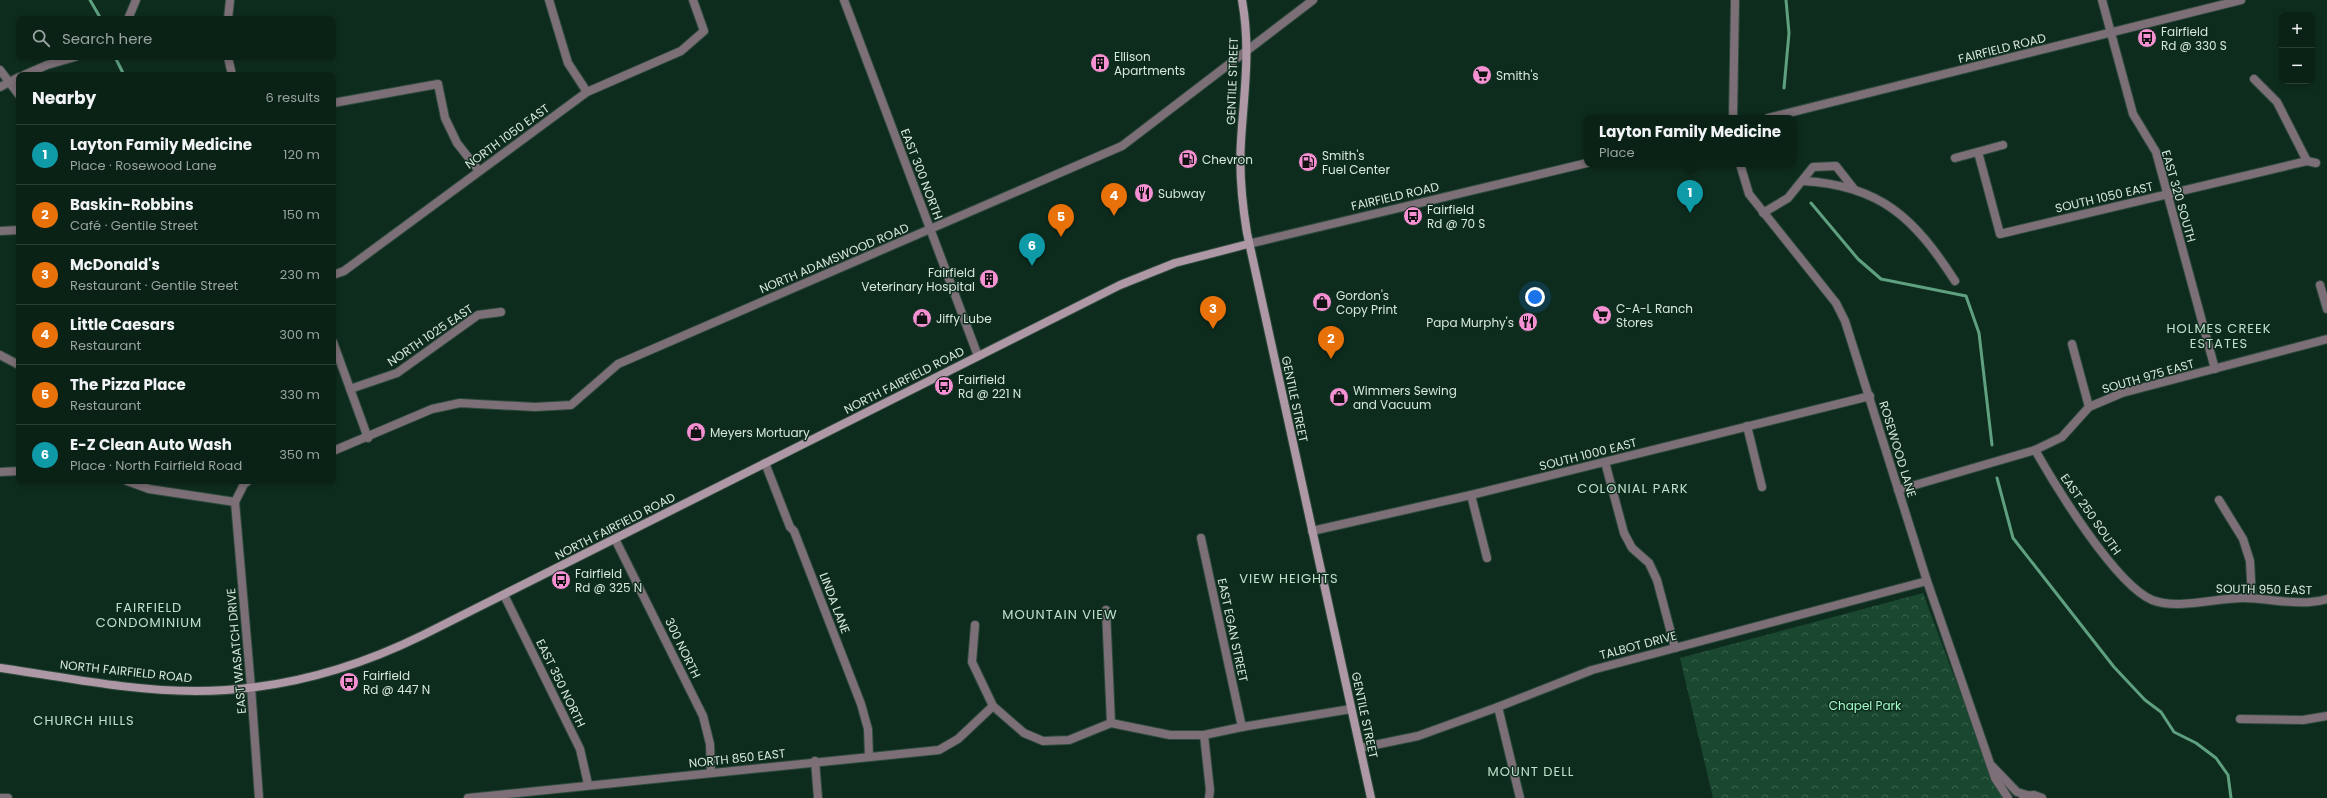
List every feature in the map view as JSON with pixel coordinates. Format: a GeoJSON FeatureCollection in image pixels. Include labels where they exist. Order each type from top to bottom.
{"type":"FeatureCollection","features":[{"type":"Feature","properties":{"kind":"main road","name":"GENTILE STREET"},"geometry":{"type":"LineString","coordinates":[[1242,0],[1248,51],[1241,141],[1241,178],[1248,244],[1371,798]]}},
{"type":"Feature","properties":{"kind":"main road","name":"FAIRFIELD ROAD"},"geometry":{"type":"LineString","coordinates":[[1209,254],[1248,244]]}},
{"type":"Feature","properties":{"kind":"main road","name":"NORTH FAIRFIELD ROAD"},"geometry":{"type":"LineString","coordinates":[[0,668],[166,689],[207,690],[251,687],[312,676],[366,661],[409,642],[504,595],[1124,283],[1157,269],[1209,254]]}},
{"type":"Feature","properties":{"kind":"street"},"geometry":{"type":"LineString","coordinates":[[129,16],[136,0]]}},
{"type":"Feature","properties":{"kind":"street"},"geometry":{"type":"LineString","coordinates":[[228,16],[230,0]]}},
{"type":"Feature","properties":{"kind":"street"},"geometry":{"type":"LineString","coordinates":[[549,0],[568,63],[587,92]]}},
{"type":"Feature","properties":{"kind":"street","name":"NORTH 1050 EAST"},"geometry":{"type":"LineString","coordinates":[[336,273],[344,270],[587,92],[681,51],[704,31],[693,0]]}},
{"type":"Feature","properties":{"kind":"street","name":"EAST 300 NORTH"},"geometry":{"type":"LineString","coordinates":[[844,0],[978,356]]}},
{"type":"Feature","properties":{"kind":"street","name":"NORTH ADAMSWOOD ROAD"},"geometry":{"type":"LineString","coordinates":[[336,450],[368,438],[432,409],[460,403],[535,408],[571,404],[618,364],[1122,146],[1313,0]]}},
{"type":"Feature","properties":{"kind":"street"},"geometry":{"type":"LineString","coordinates":[[1733,115],[1735,0]]}},
{"type":"Feature","properties":{"kind":"street","name":"EAST 320 SOUTH"},"geometry":{"type":"LineString","coordinates":[[2102,0],[2126,93],[2134,114],[2156,152],[2215,369]]}},
{"type":"Feature","properties":{"kind":"street","name":"FAIRFIELD ROAD"},"geometry":{"type":"LineString","coordinates":[[1780,115],[2111,34],[2241,0]]}},
{"type":"Feature","properties":{"kind":"street"},"geometry":{"type":"LineString","coordinates":[[30,72],[46,64],[63,60]]}},
{"type":"Feature","properties":{"kind":"street"},"geometry":{"type":"LineString","coordinates":[[229,60],[231,72]]}},
{"type":"Feature","properties":{"kind":"street"},"geometry":{"type":"LineString","coordinates":[[0,70],[16,91]]}},
{"type":"Feature","properties":{"kind":"street"},"geometry":{"type":"LineString","coordinates":[[0,87],[16,79]]}},
{"type":"Feature","properties":{"kind":"street"},"geometry":{"type":"LineString","coordinates":[[2254,79],[2277,102],[2307,161],[2316,163]]}},
{"type":"Feature","properties":{"kind":"street"},"geometry":{"type":"LineString","coordinates":[[336,102],[438,84],[445,118],[457,143],[479,171]]}},
{"type":"Feature","properties":{"kind":"street"},"geometry":{"type":"LineString","coordinates":[[1955,158],[2003,144]]}},
{"type":"Feature","properties":{"kind":"street","name":"SOUTH 1050 EAST"},"geometry":{"type":"LineString","coordinates":[[1978,152],[2000,234],[2307,161]]}},
{"type":"Feature","properties":{"kind":"street","name":"FAIRFIELD ROAD"},"geometry":{"type":"LineString","coordinates":[[1248,244],[1584,164]]}},
{"type":"Feature","properties":{"kind":"street"},"geometry":{"type":"LineString","coordinates":[[1763,213],[1788,198],[1804,181],[1813,167],[1836,166],[1854,189]]}},
{"type":"Feature","properties":{"kind":"street","name":"ROSEWOOD LANE"},"geometry":{"type":"LineString","coordinates":[[1741,167],[1748,194],[1836,303],[1845,321],[1870,396],[1927,581],[1995,778],[2008,798]]}},
{"type":"Feature","properties":{"kind":"street"},"geometry":{"type":"LineString","coordinates":[[1804,181],[1831,182],[1884,201],[1915,228],[1934,249],[1955,281]]}},
{"type":"Feature","properties":{"kind":"street"},"geometry":{"type":"LineString","coordinates":[[0,231],[16,230]]}},
{"type":"Feature","properties":{"kind":"street"},"geometry":{"type":"LineString","coordinates":[[2320,285],[2327,310]]}},
{"type":"Feature","properties":{"kind":"street","name":"NORTH 1025 EAST"},"geometry":{"type":"LineString","coordinates":[[350,389],[396,373],[478,314],[501,312]]}},
{"type":"Feature","properties":{"kind":"street","name":"SOUTH 975 EAST"},"geometry":{"type":"LineString","coordinates":[[1898,490],[2035,450],[2062,437],[2089,407],[2122,394],[2327,339]]}},
{"type":"Feature","properties":{"kind":"street"},"geometry":{"type":"LineString","coordinates":[[2072,344],[2089,407]]}},
{"type":"Feature","properties":{"kind":"street"},"geometry":{"type":"LineString","coordinates":[[336,350],[368,438]]}},
{"type":"Feature","properties":{"kind":"street"},"geometry":{"type":"LineString","coordinates":[[0,355],[16,363]]}},
{"type":"Feature","properties":{"kind":"street","name":"SOUTH 1000 EAST"},"geometry":{"type":"LineString","coordinates":[[1312,531],[1471,495],[1870,396]]}},
{"type":"Feature","properties":{"kind":"street"},"geometry":{"type":"LineString","coordinates":[[1747,426],[1762,487]]}},
{"type":"Feature","properties":{"kind":"street","name":"EAST 250 SOUTH"},"geometry":{"type":"LineString","coordinates":[[2035,450],[2048,474],[2111,564],[2132,588]]}},
{"type":"Feature","properties":{"kind":"street"},"geometry":{"type":"LineString","coordinates":[[1606,462],[1624,533],[1632,548],[1649,563],[1657,580],[1675,648]]}},
{"type":"Feature","properties":{"kind":"street","name":"LINDA LANE"},"geometry":{"type":"LineString","coordinates":[[765,463],[790,527],[794,531],[861,704],[868,729],[869,756]]}},
{"type":"Feature","properties":{"kind":"street"},"geometry":{"type":"LineString","coordinates":[[0,472],[16,471]]}},
{"type":"Feature","properties":{"kind":"street"},"geometry":{"type":"LineString","coordinates":[[136,484],[149,489],[235,502],[244,484]]}},
{"type":"Feature","properties":{"kind":"street"},"geometry":{"type":"LineString","coordinates":[[1471,495],[1487,558]]}},
{"type":"Feature","properties":{"kind":"street"},"geometry":{"type":"LineString","coordinates":[[2219,500],[2243,540],[2248,554],[2250,561],[2252,598]]}},
{"type":"Feature","properties":{"kind":"street","name":"EAST WASATCH DRIVE"},"geometry":{"type":"LineString","coordinates":[[235,502],[259,798]]}},
{"type":"Feature","properties":{"kind":"street","name":"EAST EGAN STREET"},"geometry":{"type":"LineString","coordinates":[[1201,538],[1242,727]]}},
{"type":"Feature","properties":{"kind":"street","name":"300 NORTH"},"geometry":{"type":"LineString","coordinates":[[615,539],[703,716],[710,744],[711,773]]}},
{"type":"Feature","properties":{"kind":"street","name":"TALBOT DRIVE"},"geometry":{"type":"LineString","coordinates":[[1360,748],[1418,736],[1498,708],[1592,670],[1927,581]]}},
{"type":"Feature","properties":{"kind":"street","name":"SOUTH 950 EAST"},"geometry":{"type":"LineString","coordinates":[[2132,588],[2153,600],[2177,604],[2224,598],[2252,598],[2301,603],[2327,599]]}},
{"type":"Feature","properties":{"kind":"street","name":"EAST 350 NORTH"},"geometry":{"type":"LineString","coordinates":[[504,595],[580,749],[588,784]]}},
{"type":"Feature","properties":{"kind":"street"},"geometry":{"type":"LineString","coordinates":[[1106,610],[1111,723]]}},
{"type":"Feature","properties":{"kind":"street"},"geometry":{"type":"LineString","coordinates":[[974,625],[972,662],[993,706],[1024,733],[1043,741],[1069,740],[1111,723],[1170,735],[1204,735],[1242,727],[1351,709]]}},
{"type":"Feature","properties":{"kind":"street","name":"NORTH 850 EAST"},"geometry":{"type":"LineString","coordinates":[[468,798],[588,784],[938,750],[958,739],[993,706]]}},
{"type":"Feature","properties":{"kind":"street"},"geometry":{"type":"LineString","coordinates":[[1498,708],[1520,798]]}},
{"type":"Feature","properties":{"kind":"street"},"geometry":{"type":"LineString","coordinates":[[2240,719],[2303,720],[2327,716]]}},
{"type":"Feature","properties":{"kind":"street"},"geometry":{"type":"LineString","coordinates":[[1204,735],[1209,798]]}},
{"type":"Feature","properties":{"kind":"street"},"geometry":{"type":"LineString","coordinates":[[816,761],[818,798]]}},
{"type":"Feature","properties":{"kind":"street","name":"ROSEWOOD LANE"},"geometry":{"type":"LineString","coordinates":[[1990,764],[2017,792],[2024,796],[2042,798]]}},
{"type":"Feature","properties":{"kind":"street"},"geometry":{"type":"LineString","coordinates":[[0,798],[8,798]]}},
{"type":"Feature","properties":{"kind":"green space","name":"Chapel Park"},"geometry":{"type":"Polygon","coordinates":[[[1923,593],[1992,778],[2007,798],[1713,798],[1680,658],[1923,593]]]}},
{"type":"Feature","properties":{"kind":"waterway"},"geometry":{"type":"LineString","coordinates":[[90,0],[99,16]]}},
{"type":"Feature","properties":{"kind":"waterway"},"geometry":{"type":"LineString","coordinates":[[1784,88],[1789,33],[1786,0]]}},
{"type":"Feature","properties":{"kind":"waterway"},"geometry":{"type":"LineString","coordinates":[[116,60],[122,72]]}},
{"type":"Feature","properties":{"kind":"waterway"},"geometry":{"type":"LineString","coordinates":[[1811,203],[1858,259],[1881,279],[1966,296],[1979,333],[1992,445]]}},
{"type":"Feature","properties":{"kind":"waterway"},"geometry":{"type":"LineString","coordinates":[[1997,478],[2013,538],[2114,667],[2145,700],[2161,712],[2174,732],[2196,743],[2216,758],[2228,775],[2231,798]]}},
{"type":"Feature","properties":{"kind":"place","name":"Fairfield Rd @ 330 S"},"geometry":{"type":"Point","coordinates":[2147,38]}},
{"type":"Feature","properties":{"kind":"place","name":"Ellison Apartments"},"geometry":{"type":"Point","coordinates":[1100,63]}},
{"type":"Feature","properties":{"kind":"place","name":"Smith's"},"geometry":{"type":"Point","coordinates":[1482,75]}},
{"type":"Feature","properties":{"kind":"place","name":"Chevron"},"geometry":{"type":"Point","coordinates":[1188,159]}},
{"type":"Feature","properties":{"kind":"place","name":"Smith's Fuel Center"},"geometry":{"type":"Point","coordinates":[1308,162]}},
{"type":"Feature","properties":{"kind":"place","name":"Subway"},"geometry":{"type":"Point","coordinates":[1144,193]}},
{"type":"Feature","properties":{"kind":"place","name":"Layton Family Medicine"},"geometry":{"type":"Point","coordinates":[1690,213]}},
{"type":"Feature","properties":{"kind":"place","name":"Little Caesars"},"geometry":{"type":"Point","coordinates":[1114,216]}},
{"type":"Feature","properties":{"kind":"place","name":"Fairfield Rd @ 70 S"},"geometry":{"type":"Point","coordinates":[1413,216]}},
{"type":"Feature","properties":{"kind":"place","name":"The Pizza Place"},"geometry":{"type":"Point","coordinates":[1061,237]}},
{"type":"Feature","properties":{"kind":"place","name":"E-Z Clean Auto Wash"},"geometry":{"type":"Point","coordinates":[1032,266]}},
{"type":"Feature","properties":{"kind":"place","name":"Fairfield Veterinary Hospital"},"geometry":{"type":"Point","coordinates":[989,279]}},
{"type":"Feature","properties":{"kind":"place","name":"Gordon's Copy Print"},"geometry":{"type":"Point","coordinates":[1322,302]}},
{"type":"Feature","properties":{"kind":"place","name":"C-A-L Ranch Stores"},"geometry":{"type":"Point","coordinates":[1602,315]}},
{"type":"Feature","properties":{"kind":"place","name":"Jiffy Lube"},"geometry":{"type":"Point","coordinates":[922,318]}},
{"type":"Feature","properties":{"kind":"place","name":"Papa Murphy's"},"geometry":{"type":"Point","coordinates":[1528,322]}},
{"type":"Feature","properties":{"kind":"place","name":"McDonald's"},"geometry":{"type":"Point","coordinates":[1213,329]}},
{"type":"Feature","properties":{"kind":"place","name":"Baskin-Robbins"},"geometry":{"type":"Point","coordinates":[1331,359]}},
{"type":"Feature","properties":{"kind":"place","name":"Fairfield Rd @ 221 N"},"geometry":{"type":"Point","coordinates":[944,386]}},
{"type":"Feature","properties":{"kind":"place","name":"Wimmers Sewing and Vacuum"},"geometry":{"type":"Point","coordinates":[1339,397]}},
{"type":"Feature","properties":{"kind":"place","name":"Meyers Mortuary"},"geometry":{"type":"Point","coordinates":[696,432]}},
{"type":"Feature","properties":{"kind":"place","name":"Fairfield Rd @ 325 N"},"geometry":{"type":"Point","coordinates":[561,580]}},
{"type":"Feature","properties":{"kind":"place","name":"Fairfield Rd @ 447 N"},"geometry":{"type":"Point","coordinates":[349,682]}},
{"type":"Feature","properties":{"kind":"district","name":"HOLMES CREEK ESTATES"},"geometry":{"type":"Point","coordinates":[2219,336]}},
{"type":"Feature","properties":{"kind":"district","name":"COLONIAL PARK"},"geometry":{"type":"Point","coordinates":[1633,488]}},
{"type":"Feature","properties":{"kind":"district","name":"VIEW HEIGHTS"},"geometry":{"type":"Point","coordinates":[1289,578]}},
{"type":"Feature","properties":{"kind":"district","name":"FAIRFIELD CONDOMINIUM"},"geometry":{"type":"Point","coordinates":[149,614]}},
{"type":"Feature","properties":{"kind":"district","name":"MOUNTAIN VIEW"},"geometry":{"type":"Point","coordinates":[1060,614]}},
{"type":"Feature","properties":{"kind":"district","name":"CHURCH HILLS"},"geometry":{"type":"Point","coordinates":[84,720]}},
{"type":"Feature","properties":{"kind":"district","name":"MOUNT DELL"},"geometry":{"type":"Point","coordinates":[1531,771]}}]}
